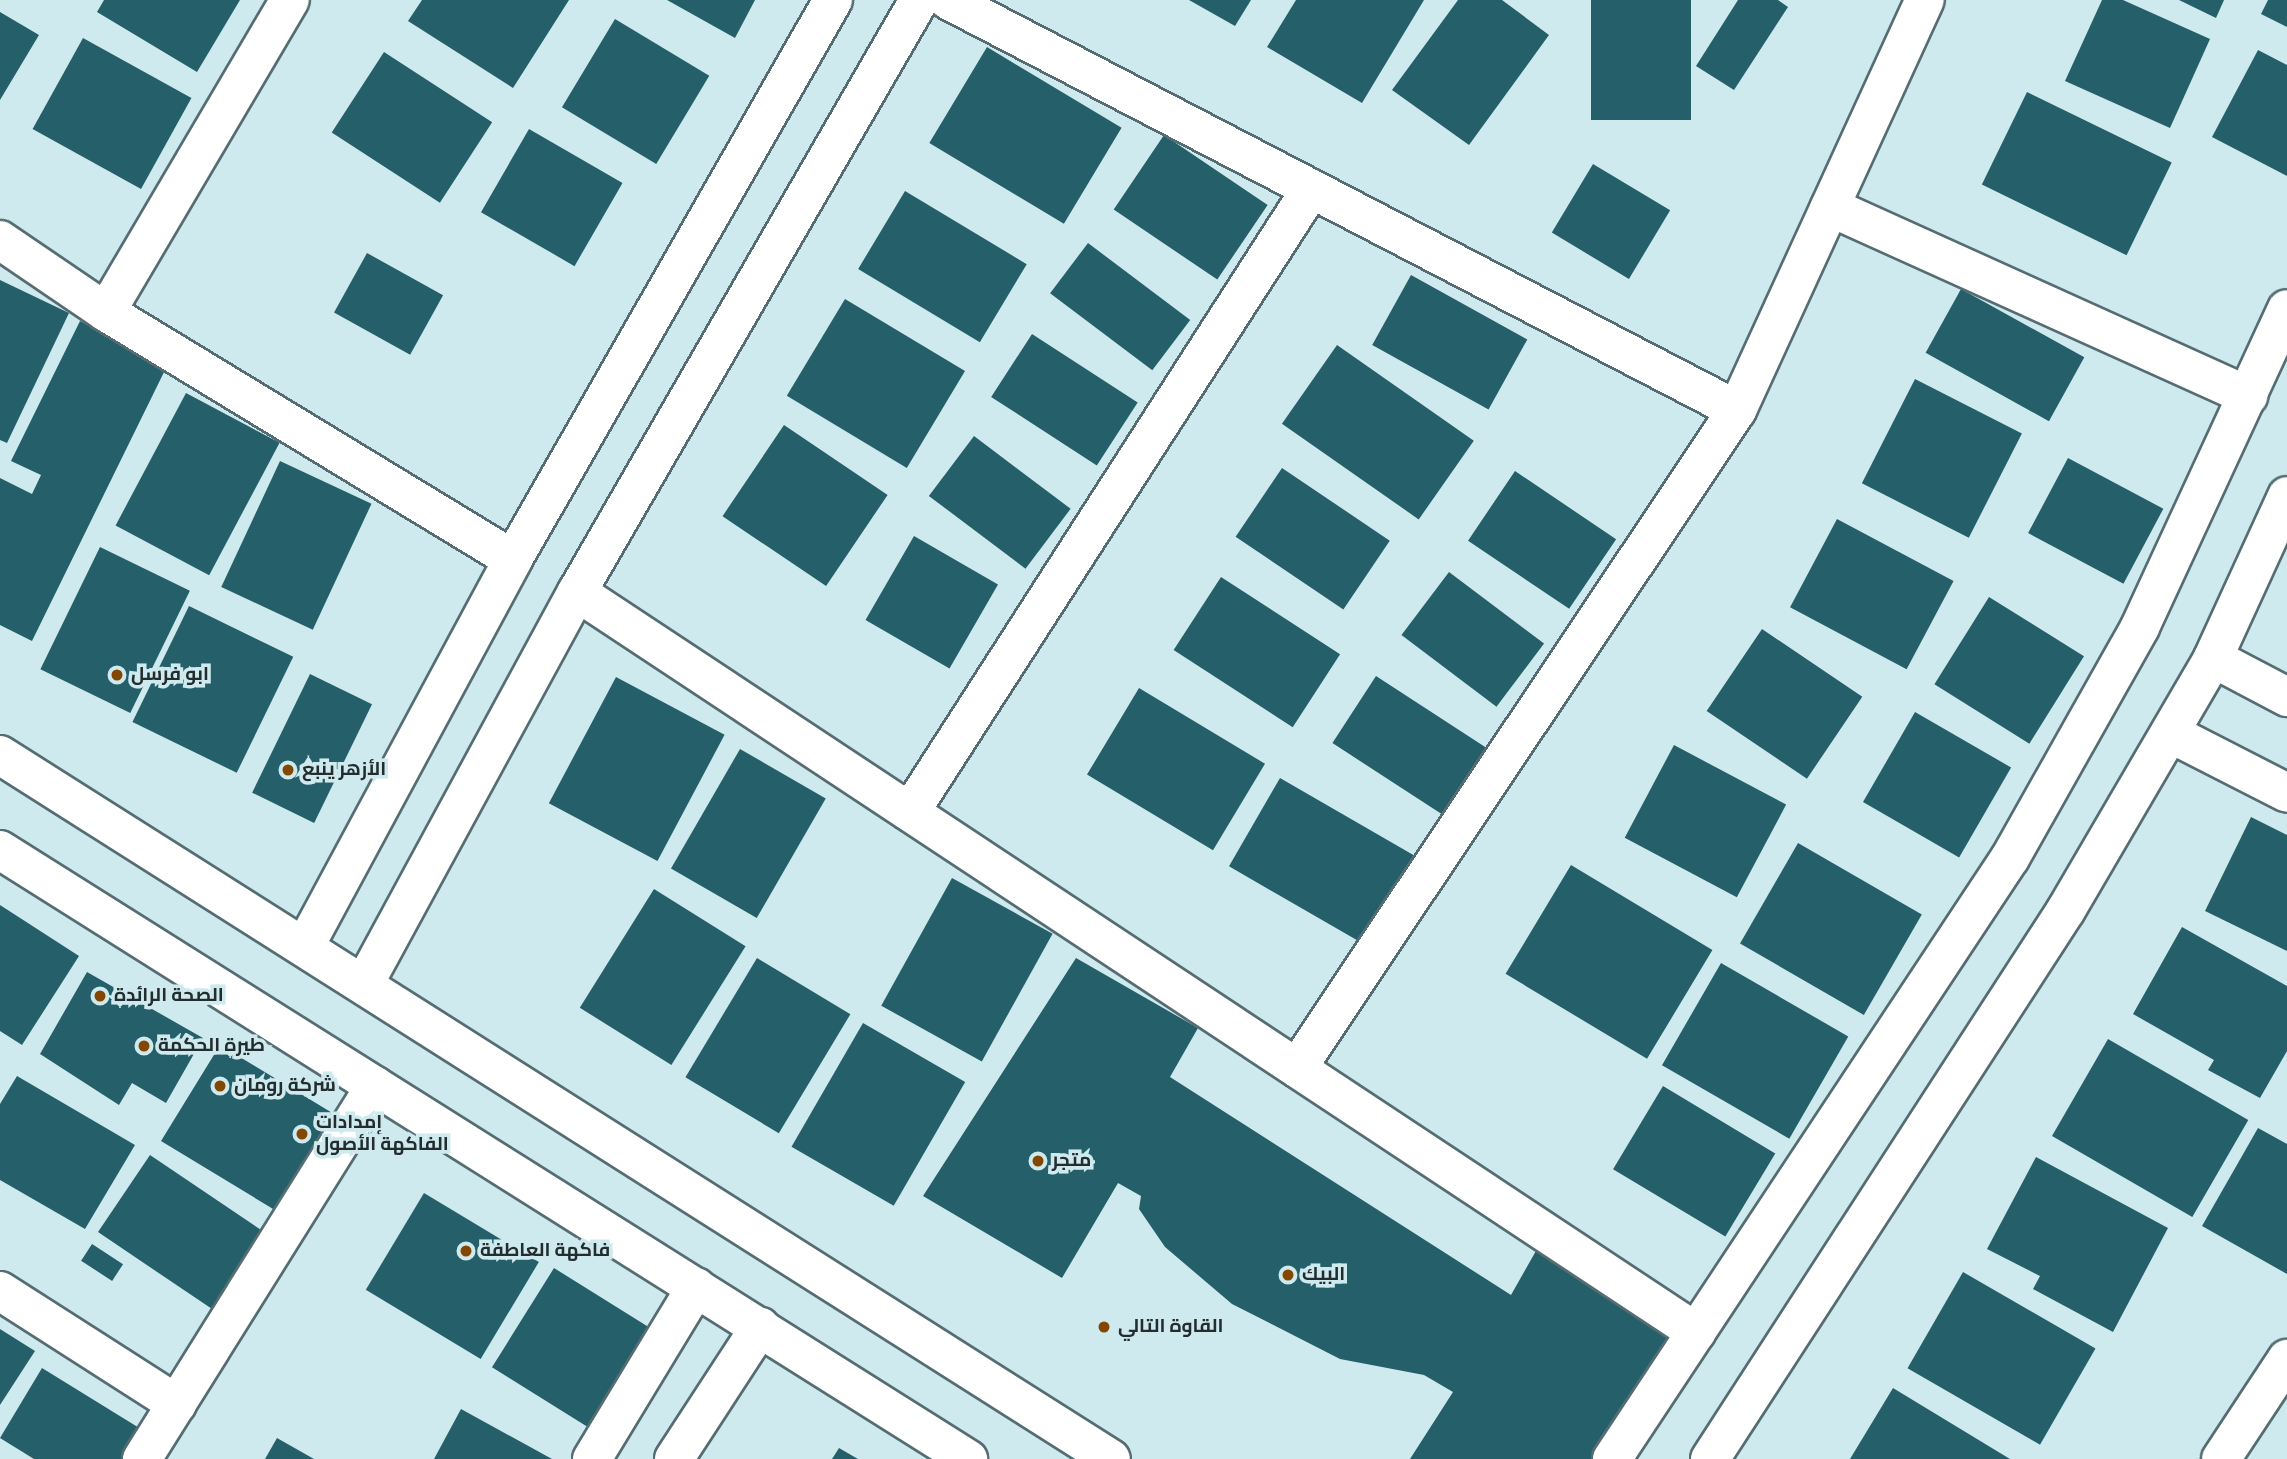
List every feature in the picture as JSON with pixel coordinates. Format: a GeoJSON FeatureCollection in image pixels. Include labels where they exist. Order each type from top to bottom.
{"type":"FeatureCollection","features":[{"type":"Feature","properties":{"kind":"street"},"geometry":{"type":"LineString","coordinates":[[106,312],[290,0]]}},
{"type":"Feature","properties":{"kind":"street"},"geometry":{"type":"LineString","coordinates":[[306,944],[513,559],[833,0]]}},
{"type":"Feature","properties":{"kind":"street"},"geometry":{"type":"LineString","coordinates":[[364,984],[577,592],[919,0]]}},
{"type":"Feature","properties":{"kind":"street"},"geometry":{"type":"LineString","coordinates":[[948,0],[1737,410]]}},
{"type":"Feature","properties":{"kind":"street"},"geometry":{"type":"LineString","coordinates":[[1297,1069],[1737,410],[1925,0]]}},
{"type":"Feature","properties":{"kind":"street"},"geometry":{"type":"LineString","coordinates":[[910,813],[1311,189]]}},
{"type":"Feature","properties":{"kind":"street"},"geometry":{"type":"LineString","coordinates":[[1830,206],[2248,396]]}},
{"type":"Feature","properties":{"kind":"street"},"geometry":{"type":"LineString","coordinates":[[0,240],[106,312],[513,559]]}},
{"type":"Feature","properties":{"kind":"street"},"geometry":{"type":"LineString","coordinates":[[1612,1459],[2010,859],[2140,628],[2287,309]]}},
{"type":"Feature","properties":{"kind":"street"},"geometry":{"type":"LineString","coordinates":[[1710,1459],[2066,910],[2213,658],[2287,496]]}},
{"type":"Feature","properties":{"kind":"street"},"geometry":{"type":"LineString","coordinates":[[577,592],[1696,1332]]}},
{"type":"Feature","properties":{"kind":"street"},"geometry":{"type":"LineString","coordinates":[[2213,658],[2287,697]]}},
{"type":"Feature","properties":{"kind":"street"},"geometry":{"type":"LineString","coordinates":[[2170,733],[2287,793]]}},
{"type":"Feature","properties":{"kind":"street"},"geometry":{"type":"LineString","coordinates":[[0,755],[306,944],[364,984],[1111,1459]]}},
{"type":"Feature","properties":{"kind":"street"},"geometry":{"type":"LineString","coordinates":[[0,850],[968,1459]]}},
{"type":"Feature","properties":{"kind":"street"},"geometry":{"type":"LineString","coordinates":[[142,1459],[375,1086]]}},
{"type":"Feature","properties":{"kind":"street"},"geometry":{"type":"LineString","coordinates":[[592,1459],[696,1287]]}},
{"type":"Feature","properties":{"kind":"street"},"geometry":{"type":"LineString","coordinates":[[0,1291],[177,1404]]}},
{"type":"Feature","properties":{"kind":"street"},"geometry":{"type":"LineString","coordinates":[[674,1459],[760,1328]]}},
{"type":"Feature","properties":{"kind":"street"},"geometry":{"type":"LineString","coordinates":[[2221,1459],[2287,1359]]}},
{"type":"Feature","properties":{"kind":"building"},"geometry":{"type":"Polygon","coordinates":[[[104,0],[240,0],[197,72],[97,12],[104,0]]]}},
{"type":"Feature","properties":{"kind":"building"},"geometry":{"type":"Polygon","coordinates":[[[422,0],[569,0],[513,88],[408,21],[422,0]]]}},
{"type":"Feature","properties":{"kind":"building"},"geometry":{"type":"Polygon","coordinates":[[[667,0],[755,0],[735,38],[667,0]]]}},
{"type":"Feature","properties":{"kind":"building"},"geometry":{"type":"Polygon","coordinates":[[[1189,0],[1251,0],[1235,26],[1189,0]]]}},
{"type":"Feature","properties":{"kind":"building"},"geometry":{"type":"Polygon","coordinates":[[[1296,0],[1424,0],[1362,103],[1267,47],[1296,0]]]}},
{"type":"Feature","properties":{"kind":"building"},"geometry":{"type":"Polygon","coordinates":[[[1458,0],[1502,0],[1549,35],[1469,145],[1392,90],[1458,0]]]}},
{"type":"Feature","properties":{"kind":"building"},"geometry":{"type":"Polygon","coordinates":[[[1591,0],[1691,0],[1691,120],[1591,120],[1591,0]]]}},
{"type":"Feature","properties":{"kind":"building"},"geometry":{"type":"Polygon","coordinates":[[[1738,0],[1778,0],[1788,7],[1734,90],[1696,66],[1738,0]]]}},
{"type":"Feature","properties":{"kind":"building"},"geometry":{"type":"Polygon","coordinates":[[[2102,0],[2123,0],[2210,39],[2170,128],[2065,81],[2102,0]]]}},
{"type":"Feature","properties":{"kind":"building"},"geometry":{"type":"Polygon","coordinates":[[[2179,0],[2224,0],[2216,18],[2179,0]]]}},
{"type":"Feature","properties":{"kind":"building"},"geometry":{"type":"Polygon","coordinates":[[[2268,0],[2287,0],[2287,27],[2261,14],[2268,0]]]}},
{"type":"Feature","properties":{"kind":"building"},"geometry":{"type":"Polygon","coordinates":[[[0,12],[39,35],[0,100],[0,12]]]}},
{"type":"Feature","properties":{"kind":"building"},"geometry":{"type":"Polygon","coordinates":[[[615,19],[709,76],[656,164],[562,107],[615,19]]]}},
{"type":"Feature","properties":{"kind":"building"},"geometry":{"type":"Polygon","coordinates":[[[83,38],[191,98],[141,189],[33,129],[83,38]]]}},
{"type":"Feature","properties":{"kind":"building"},"geometry":{"type":"Polygon","coordinates":[[[987,47],[1122,128],[1064,224],[929,143],[987,47]]]}},
{"type":"Feature","properties":{"kind":"building"},"geometry":{"type":"Polygon","coordinates":[[[2258,50],[2287,65],[2287,176],[2212,137],[2258,50]]]}},
{"type":"Feature","properties":{"kind":"building"},"geometry":{"type":"Polygon","coordinates":[[[384,52],[492,122],[440,203],[332,133],[384,52]]]}},
{"type":"Feature","properties":{"kind":"building"},"geometry":{"type":"Polygon","coordinates":[[[2027,92],[2172,163],[2127,255],[1982,185],[2027,92]]]}},
{"type":"Feature","properties":{"kind":"building"},"geometry":{"type":"Polygon","coordinates":[[[529,129],[623,183],[575,266],[481,212],[529,129]]]}},
{"type":"Feature","properties":{"kind":"building"},"geometry":{"type":"Polygon","coordinates":[[[1164,135],[1268,205],[1217,280],[1114,210],[1164,135]]]}},
{"type":"Feature","properties":{"kind":"building"},"geometry":{"type":"Polygon","coordinates":[[[1593,164],[1670,210],[1629,279],[1552,233],[1593,164]]]}},
{"type":"Feature","properties":{"kind":"building"},"geometry":{"type":"Polygon","coordinates":[[[905,191],[1027,264],[980,342],[858,269],[905,191]]]}},
{"type":"Feature","properties":{"kind":"building"},"geometry":{"type":"Polygon","coordinates":[[[1088,243],[1190,320],[1152,370],[1050,293],[1088,243]]]}},
{"type":"Feature","properties":{"kind":"building"},"geometry":{"type":"Polygon","coordinates":[[[367,253],[443,295],[410,355],[334,312],[367,253]]]}},
{"type":"Feature","properties":{"kind":"building"},"geometry":{"type":"Polygon","coordinates":[[[1411,275],[1527,339],[1489,409],[1372,345],[1411,275]]]}},
{"type":"Feature","properties":{"kind":"building"},"geometry":{"type":"Polygon","coordinates":[[[0,280],[69,313],[7,443],[0,440],[0,280]]]}},
{"type":"Feature","properties":{"kind":"building"},"geometry":{"type":"Polygon","coordinates":[[[1961,289],[2084,357],[2049,421],[1926,353],[1961,289]]]}},
{"type":"Feature","properties":{"kind":"building"},"geometry":{"type":"Polygon","coordinates":[[[845,299],[965,371],[907,468],[787,396],[845,299]]]}},
{"type":"Feature","properties":{"kind":"building"},"geometry":{"type":"Polygon","coordinates":[[[80,321],[168,364],[32,641],[0,625],[0,478],[32,494],[41,475],[11,461],[80,321]]]}},
{"type":"Feature","properties":{"kind":"building"},"geometry":{"type":"Polygon","coordinates":[[[1032,334],[1138,403],[1097,466],[991,397],[1032,334]]]}},
{"type":"Feature","properties":{"kind":"building"},"geometry":{"type":"Polygon","coordinates":[[[1337,345],[1474,441],[1419,519],[1282,424],[1337,345]]]}},
{"type":"Feature","properties":{"kind":"building"},"geometry":{"type":"Polygon","coordinates":[[[1915,379],[2022,433],[1969,538],[1862,483],[1915,379]]]}},
{"type":"Feature","properties":{"kind":"building"},"geometry":{"type":"Polygon","coordinates":[[[186,393],[280,443],[209,575],[116,525],[186,393]]]}},
{"type":"Feature","properties":{"kind":"building"},"geometry":{"type":"Polygon","coordinates":[[[784,425],[888,495],[826,586],[722,516],[784,425]]]}},
{"type":"Feature","properties":{"kind":"building"},"geometry":{"type":"Polygon","coordinates":[[[974,436],[1071,509],[1025,569],[929,496],[974,436]]]}},
{"type":"Feature","properties":{"kind":"building"},"geometry":{"type":"Polygon","coordinates":[[[2068,458],[2163,509],[2123,584],[2028,533],[2068,458]]]}},
{"type":"Feature","properties":{"kind":"building"},"geometry":{"type":"Polygon","coordinates":[[[280,461],[372,504],[313,630],[221,587],[280,461]]]}},
{"type":"Feature","properties":{"kind":"building"},"geometry":{"type":"Polygon","coordinates":[[[1282,468],[1390,541],[1343,610],[1236,537],[1282,468]]]}},
{"type":"Feature","properties":{"kind":"building"},"geometry":{"type":"Polygon","coordinates":[[[1515,471],[1616,539],[1569,609],[1468,541],[1515,471]]]}},
{"type":"Feature","properties":{"kind":"building"},"geometry":{"type":"Polygon","coordinates":[[[1837,519],[1954,581],[1907,669],[1790,607],[1837,519]]]}},
{"type":"Feature","properties":{"kind":"building"},"geometry":{"type":"Polygon","coordinates":[[[914,536],[998,584],[950,669],[866,620],[914,536]]]}},
{"type":"Feature","properties":{"kind":"building"},"geometry":{"type":"Polygon","coordinates":[[[100,547],[190,591],[130,713],[40,669],[100,547]]]}},
{"type":"Feature","properties":{"kind":"building"},"geometry":{"type":"Polygon","coordinates":[[[1449,572],[1544,644],[1496,707],[1401,635],[1449,572]]]}},
{"type":"Feature","properties":{"kind":"building"},"geometry":{"type":"Polygon","coordinates":[[[1221,577],[1340,654],[1293,727],[1174,650],[1221,577]]]}},
{"type":"Feature","properties":{"kind":"building"},"geometry":{"type":"Polygon","coordinates":[[[1989,597],[2084,656],[2029,744],[1934,684],[1989,597]]]}},
{"type":"Feature","properties":{"kind":"building"},"geometry":{"type":"Polygon","coordinates":[[[189,606],[293,657],[237,773],[132,722],[189,606]]]}},
{"type":"Feature","properties":{"kind":"building"},"geometry":{"type":"Polygon","coordinates":[[[1762,629],[1862,697],[1807,779],[1707,711],[1762,629]]]}},
{"type":"Feature","properties":{"kind":"building"},"geometry":{"type":"Polygon","coordinates":[[[310,674],[372,704],[314,823],[252,793],[310,674]]]}},
{"type":"Feature","properties":{"kind":"building"},"geometry":{"type":"Polygon","coordinates":[[[1376,676],[1487,748],[1443,815],[1332,743],[1376,676]]]}},
{"type":"Feature","properties":{"kind":"building"},"geometry":{"type":"Polygon","coordinates":[[[616,677],[725,735],[657,861],[549,803],[616,677]]]}},
{"type":"Feature","properties":{"kind":"building"},"geometry":{"type":"Polygon","coordinates":[[[1139,688],[1265,764],[1213,850],[1087,775],[1139,688]]]}},
{"type":"Feature","properties":{"kind":"building"},"geometry":{"type":"Polygon","coordinates":[[[1915,712],[2011,768],[1959,858],[1863,802],[1915,712]]]}},
{"type":"Feature","properties":{"kind":"building"},"geometry":{"type":"Polygon","coordinates":[[[1674,745],[1786,805],[1737,897],[1625,838],[1674,745]]]}},
{"type":"Feature","properties":{"kind":"building"},"geometry":{"type":"Polygon","coordinates":[[[740,749],[826,798],[757,918],[671,869],[740,749]]]}},
{"type":"Feature","properties":{"kind":"building"},"geometry":{"type":"Polygon","coordinates":[[[1280,778],[1427,863],[1376,951],[1229,866],[1280,778]]]}},
{"type":"Feature","properties":{"kind":"building"},"geometry":{"type":"Polygon","coordinates":[[[2251,817],[2287,835],[2287,951],[2205,911],[2251,817]]]}},
{"type":"Feature","properties":{"kind":"building"},"geometry":{"type":"Polygon","coordinates":[[[1798,843],[1922,914],[1864,1015],[1740,943],[1798,843]]]}},
{"type":"Feature","properties":{"kind":"building"},"geometry":{"type":"Polygon","coordinates":[[[1571,865],[1712,950],[1647,1059],[1506,974],[1571,865]]]}},
{"type":"Feature","properties":{"kind":"building"},"geometry":{"type":"Polygon","coordinates":[[[952,878],[1053,934],[982,1061],[881,1006],[952,878]]]}},
{"type":"Feature","properties":{"kind":"building"},"geometry":{"type":"Polygon","coordinates":[[[654,889],[746,946],[671,1065],[580,1008],[654,889]]]}},
{"type":"Feature","properties":{"kind":"building"},"geometry":{"type":"Polygon","coordinates":[[[0,905],[79,956],[22,1045],[0,1031],[0,905]]]}},
{"type":"Feature","properties":{"kind":"building"},"geometry":{"type":"Polygon","coordinates":[[[2182,927],[2287,986],[2287,1051],[2260,1098],[2208,1070],[2214,1060],[2133,1014],[2182,927]]]}},
{"type":"Feature","properties":{"kind":"building"},"geometry":{"type":"Polygon","coordinates":[[[757,958],[850,1014],[779,1133],[685,1077],[757,958]]]}},
{"type":"Feature","properties":{"kind":"building"},"geometry":{"type":"Polygon","coordinates":[[[1076,958],[1198,1028],[1170,1077],[1511,1295],[1541,1242],[1674,1331],[1591,1459],[1410,1459],[1453,1392],[1424,1375],[1340,1359],[1232,1304],[1165,1247],[1139,1209],[1141,1196],[1118,1183],[1062,1278],[923,1196],[1076,958]]]}},
{"type":"Feature","properties":{"kind":"building"},"geometry":{"type":"Polygon","coordinates":[[[1721,963],[1848,1036],[1789,1139],[1662,1065],[1721,963]]]}},
{"type":"Feature","properties":{"kind":"building"},"geometry":{"type":"Polygon","coordinates":[[[87,972],[203,1038],[166,1103],[132,1083],[119,1105],[40,1054],[87,972]]]}},
{"type":"Feature","properties":{"kind":"building"},"geometry":{"type":"Polygon","coordinates":[[[863,1023],[965,1082],[894,1206],[792,1147],[863,1023]]]}},
{"type":"Feature","properties":{"kind":"building"},"geometry":{"type":"Polygon","coordinates":[[[2108,1039],[2248,1120],[2192,1217],[2052,1136],[2108,1039]]]}},
{"type":"Feature","properties":{"kind":"building"},"geometry":{"type":"Polygon","coordinates":[[[220,1045],[334,1114],[287,1189],[301,1197],[288,1218],[161,1141],[220,1045]]]}},
{"type":"Feature","properties":{"kind":"building"},"geometry":{"type":"Polygon","coordinates":[[[17,1076],[135,1145],[85,1229],[0,1180],[0,1104],[17,1076]]]}},
{"type":"Feature","properties":{"kind":"building"},"geometry":{"type":"Polygon","coordinates":[[[1663,1086],[1775,1153],[1725,1237],[1613,1169],[1663,1086]]]}},
{"type":"Feature","properties":{"kind":"building"},"geometry":{"type":"Polygon","coordinates":[[[2258,1128],[2287,1144],[2287,1274],[2202,1226],[2258,1128]]]}},
{"type":"Feature","properties":{"kind":"building"},"geometry":{"type":"Polygon","coordinates":[[[150,1155],[265,1233],[213,1310],[98,1232],[150,1155]]]}},
{"type":"Feature","properties":{"kind":"building"},"geometry":{"type":"Polygon","coordinates":[[[2036,1157],[2168,1228],[2113,1332],[2033,1289],[2040,1276],[1987,1249],[2036,1157]]]}},
{"type":"Feature","properties":{"kind":"building"},"geometry":{"type":"Polygon","coordinates":[[[424,1193],[539,1262],[481,1359],[366,1290],[424,1193]]]}},
{"type":"Feature","properties":{"kind":"building"},"geometry":{"type":"Polygon","coordinates":[[[92,1244],[123,1264],[112,1281],[81,1261],[92,1244]]]}},
{"type":"Feature","properties":{"kind":"building"},"geometry":{"type":"Polygon","coordinates":[[[554,1268],[663,1336],[601,1436],[492,1367],[554,1268]]]}},
{"type":"Feature","properties":{"kind":"building"},"geometry":{"type":"Polygon","coordinates":[[[1963,1272],[2096,1348],[2040,1445],[1908,1368],[1963,1272]]]}},
{"type":"Feature","properties":{"kind":"building"},"geometry":{"type":"Polygon","coordinates":[[[0,1329],[35,1351],[0,1405],[0,1329]]]}},
{"type":"Feature","properties":{"kind":"building"},"geometry":{"type":"Polygon","coordinates":[[[42,1368],[149,1434],[133,1459],[34,1459],[0,1438],[42,1368]]]}},
{"type":"Feature","properties":{"kind":"building"},"geometry":{"type":"Polygon","coordinates":[[[1893,1388],[2010,1459],[1850,1459],[1893,1388]]]}},
{"type":"Feature","properties":{"kind":"building"},"geometry":{"type":"Polygon","coordinates":[[[461,1409],[552,1459],[434,1459],[461,1409]]]}},
{"type":"Feature","properties":{"kind":"building"},"geometry":{"type":"Polygon","coordinates":[[[277,1438],[314,1459],[265,1459],[277,1438]]]}},
{"type":"Feature","properties":{"kind":"building"},"geometry":{"type":"Polygon","coordinates":[[[839,1448],[858,1459],[832,1459],[839,1448]]]}},
{"type":"Feature","properties":{"kind":"place","name":"ابو فرسل"},"geometry":{"type":"Point","coordinates":[117,675]}},
{"type":"Feature","properties":{"kind":"place","name":"الأزهر ينبع"},"geometry":{"type":"Point","coordinates":[288,770]}},
{"type":"Feature","properties":{"kind":"place","name":"الصحة الرائدة"},"geometry":{"type":"Point","coordinates":[100,996]}},
{"type":"Feature","properties":{"kind":"place","name":"طيرة الحكمة"},"geometry":{"type":"Point","coordinates":[144,1046]}},
{"type":"Feature","properties":{"kind":"place","name":"شركة رومان"},"geometry":{"type":"Point","coordinates":[220,1086]}},
{"type":"Feature","properties":{"kind":"place","name":"إمدادات الفاكهة الأصول"},"geometry":{"type":"Point","coordinates":[302,1134]}},
{"type":"Feature","properties":{"kind":"place","name":"متجر"},"geometry":{"type":"Point","coordinates":[1038,1161]}},
{"type":"Feature","properties":{"kind":"place","name":"فاكهة العاطفة"},"geometry":{"type":"Point","coordinates":[466,1251]}},
{"type":"Feature","properties":{"kind":"place","name":"البيك"},"geometry":{"type":"Point","coordinates":[1288,1275]}},
{"type":"Feature","properties":{"kind":"place","name":"القاوة التالي"},"geometry":{"type":"Point","coordinates":[1104,1327]}}]}
